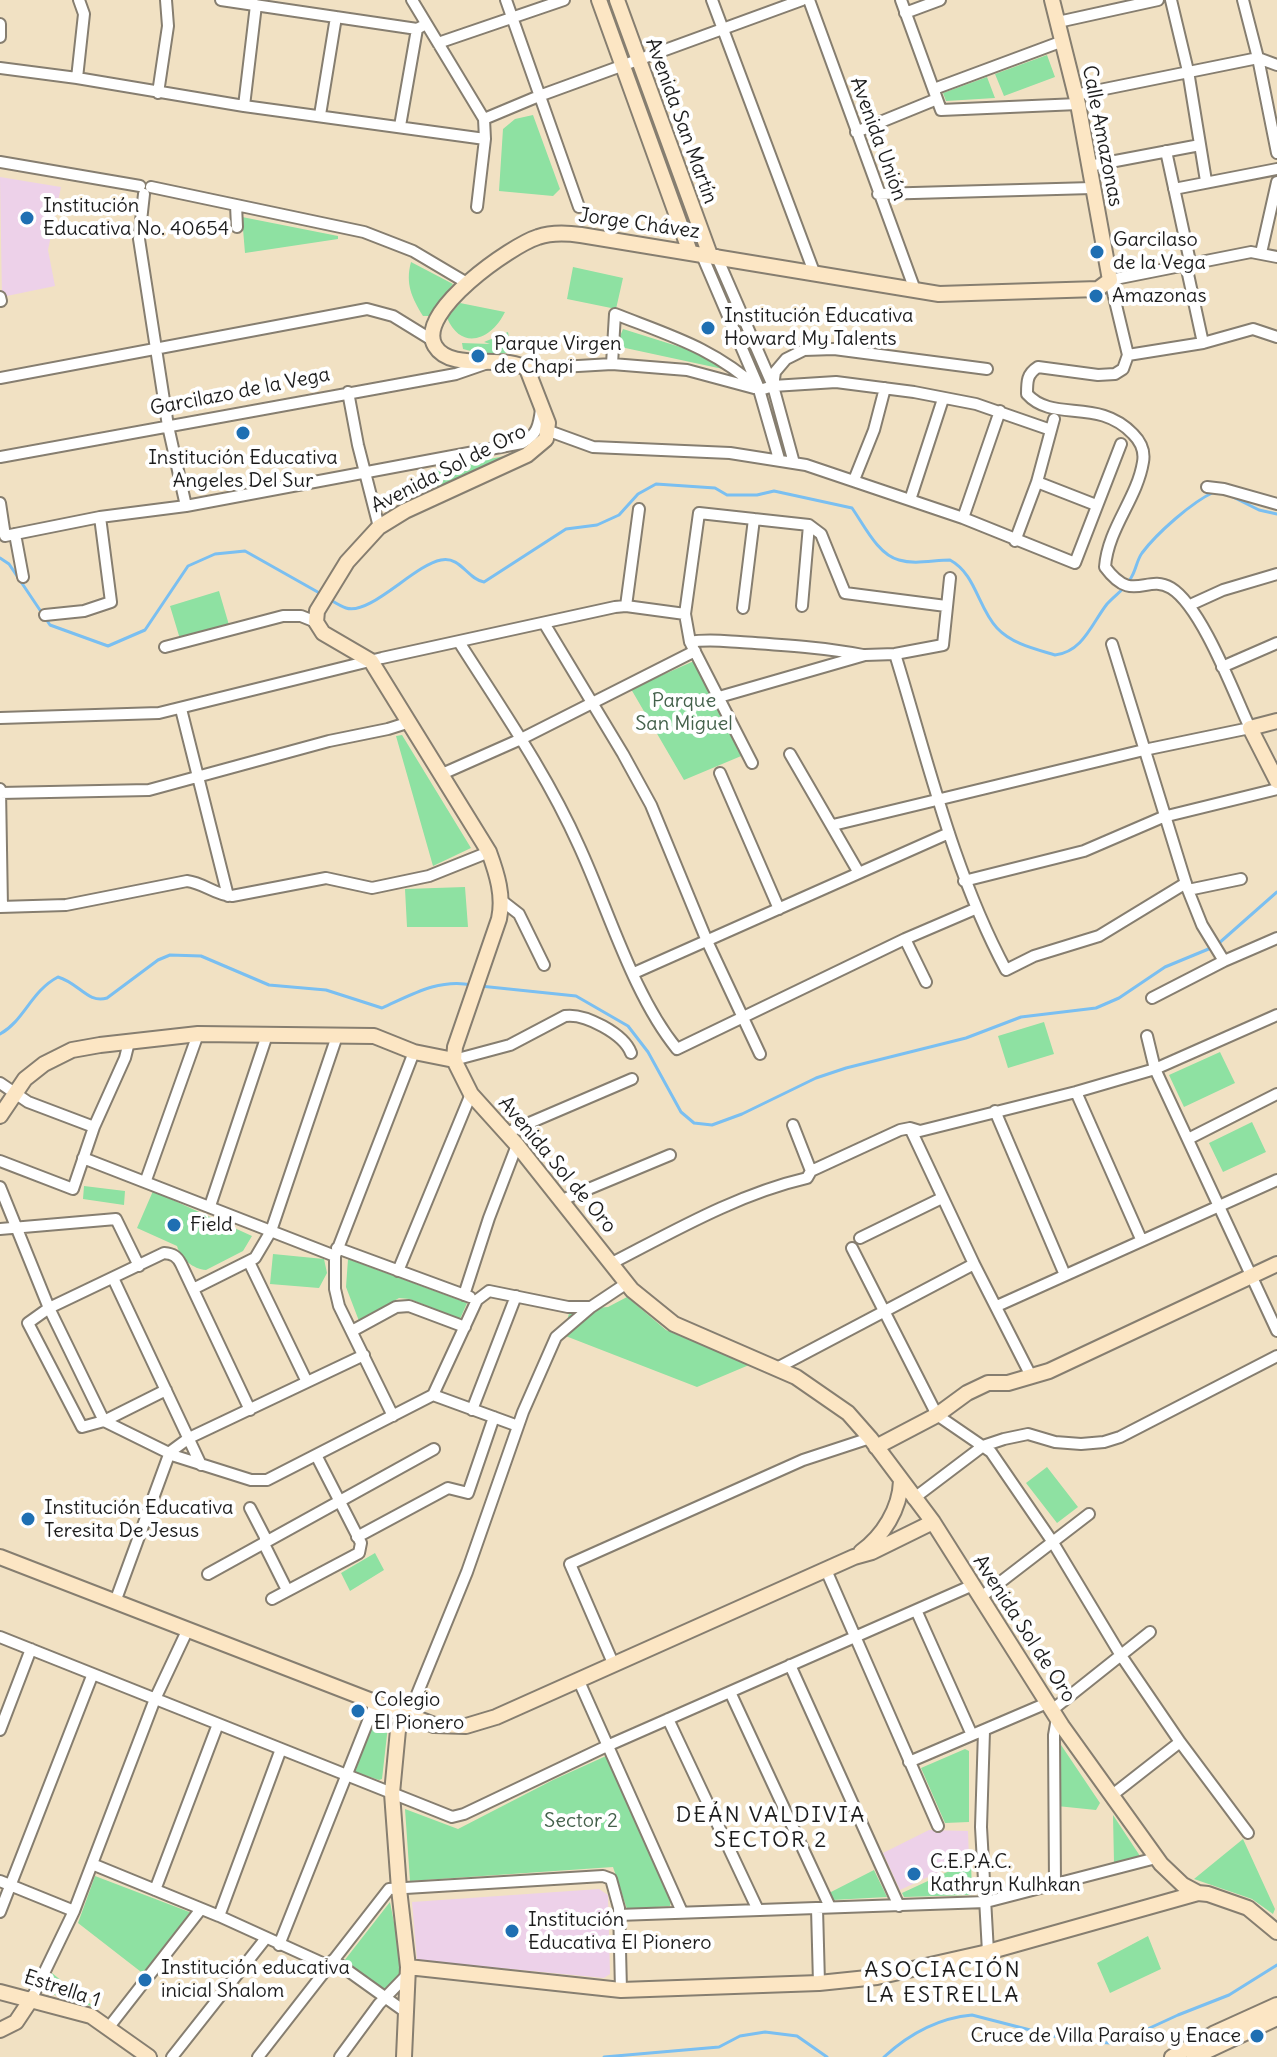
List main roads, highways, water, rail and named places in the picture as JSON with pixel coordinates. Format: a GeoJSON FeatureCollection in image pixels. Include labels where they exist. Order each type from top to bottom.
{"type":"FeatureCollection","features":[{"type":"Feature","properties":{"kind":"waterway"},"geometry":{"type":"LineString","coordinates":[[329,599],[346,608],[367,605],[418,571],[441,560],[454,561],[484,582],[566,529],[597,525],[619,515],[638,494],[656,484],[715,488],[727,495],[757,495],[774,491],[852,508],[878,546],[891,557],[918,562],[950,560],[966,574],[991,620],[1003,634],[1055,655],[1065,653],[1086,636],[1107,604],[1127,584],[1140,556],[1156,536],[1186,510],[1214,492]]}},
{"type":"Feature","properties":{"kind":"waterway"},"geometry":{"type":"LineString","coordinates":[[1229,495],[1259,510],[1277,514]]}},
{"type":"Feature","properties":{"kind":"waterway"},"geometry":{"type":"LineString","coordinates":[[0,558],[9,564],[50,625],[108,646],[145,630],[188,566],[215,554],[245,551],[323,595]]}},
{"type":"Feature","properties":{"kind":"waterway"},"geometry":{"type":"LineString","coordinates":[[1218,944],[1277,892]]}},
{"type":"Feature","properties":{"kind":"waterway"},"geometry":{"type":"LineString","coordinates":[[480,986],[576,996],[628,1026],[648,1052],[681,1112],[694,1123],[712,1125],[816,1078],[846,1068],[966,1038],[1021,1017],[1096,1008],[1119,998],[1165,967],[1211,948]]}},
{"type":"Feature","properties":{"kind":"waterway"},"geometry":{"type":"LineString","coordinates":[[0,1034],[15,1022],[41,990],[58,977],[89,996],[107,998],[158,960],[170,955],[201,956],[269,985],[326,990],[382,1008],[437,986],[472,985]]}},
{"type":"Feature","properties":{"kind":"waterway"},"geometry":{"type":"LineString","coordinates":[[884,2057],[925,2028],[972,2015],[1069,2040],[1110,2043],[1229,1995],[1277,1965]]}},
{"type":"Feature","properties":{"kind":"waterway"},"geometry":{"type":"LineString","coordinates":[[604,2057],[719,2047],[740,2036],[765,2032],[797,2036],[827,2057]]}},
{"type":"Feature","properties":{"kind":"place","name":"Institución Educativa No. 40654"},"geometry":{"type":"Point","coordinates":[27,218]}},
{"type":"Feature","properties":{"kind":"place","name":"Garcilaso de la Vega"},"geometry":{"type":"Point","coordinates":[1097,252]}},
{"type":"Feature","properties":{"kind":"place","name":"Amazonas"},"geometry":{"type":"Point","coordinates":[1096,296]}},
{"type":"Feature","properties":{"kind":"place","name":"Institución Educativa Howard My Talents"},"geometry":{"type":"Point","coordinates":[708,328]}},
{"type":"Feature","properties":{"kind":"place","name":"Parque Virgen de Chapi"},"geometry":{"type":"Point","coordinates":[478,356]}},
{"type":"Feature","properties":{"kind":"place","name":"Institución Educativa Angeles Del Sur"},"geometry":{"type":"Point","coordinates":[243,433]}},
{"type":"Feature","properties":{"kind":"place","name":"Field"},"geometry":{"type":"Point","coordinates":[174,1225]}},
{"type":"Feature","properties":{"kind":"place","name":"Institución Educativa Teresita De Jesus"},"geometry":{"type":"Point","coordinates":[28,1519]}},
{"type":"Feature","properties":{"kind":"place","name":"Colegio El Pionero"},"geometry":{"type":"Point","coordinates":[358,1711]}},
{"type":"Feature","properties":{"kind":"place","name":"C.E.P.A.C. Kathryn Kulhkan"},"geometry":{"type":"Point","coordinates":[914,1874]}},
{"type":"Feature","properties":{"kind":"place","name":"Institución Educativa El Pionero"},"geometry":{"type":"Point","coordinates":[512,1931]}},
{"type":"Feature","properties":{"kind":"place","name":"Institución educativa inicial Shalom"},"geometry":{"type":"Point","coordinates":[145,1980]}},
{"type":"Feature","properties":{"kind":"place","name":"Cruce de Villa Paraíso y Enace"},"geometry":{"type":"Point","coordinates":[1257,2036]}},
{"type":"Feature","properties":{"kind":"district","name":"DEÁN VALDIVIA SECTOR 2"},"geometry":{"type":"Point","coordinates":[771,1828]}},
{"type":"Feature","properties":{"kind":"district","name":"ASOCIACIÓN LA ESTRELLA"},"geometry":{"type":"Point","coordinates":[943,1984]}},
{"type":"Feature","properties":{"kind":"park label","name":"Parque San Miguel"},"geometry":{"type":"Point","coordinates":[684,712]}},
{"type":"Feature","properties":{"kind":"park label","name":"Sector 2"},"geometry":{"type":"Point","coordinates":[581,1821]}}]}
